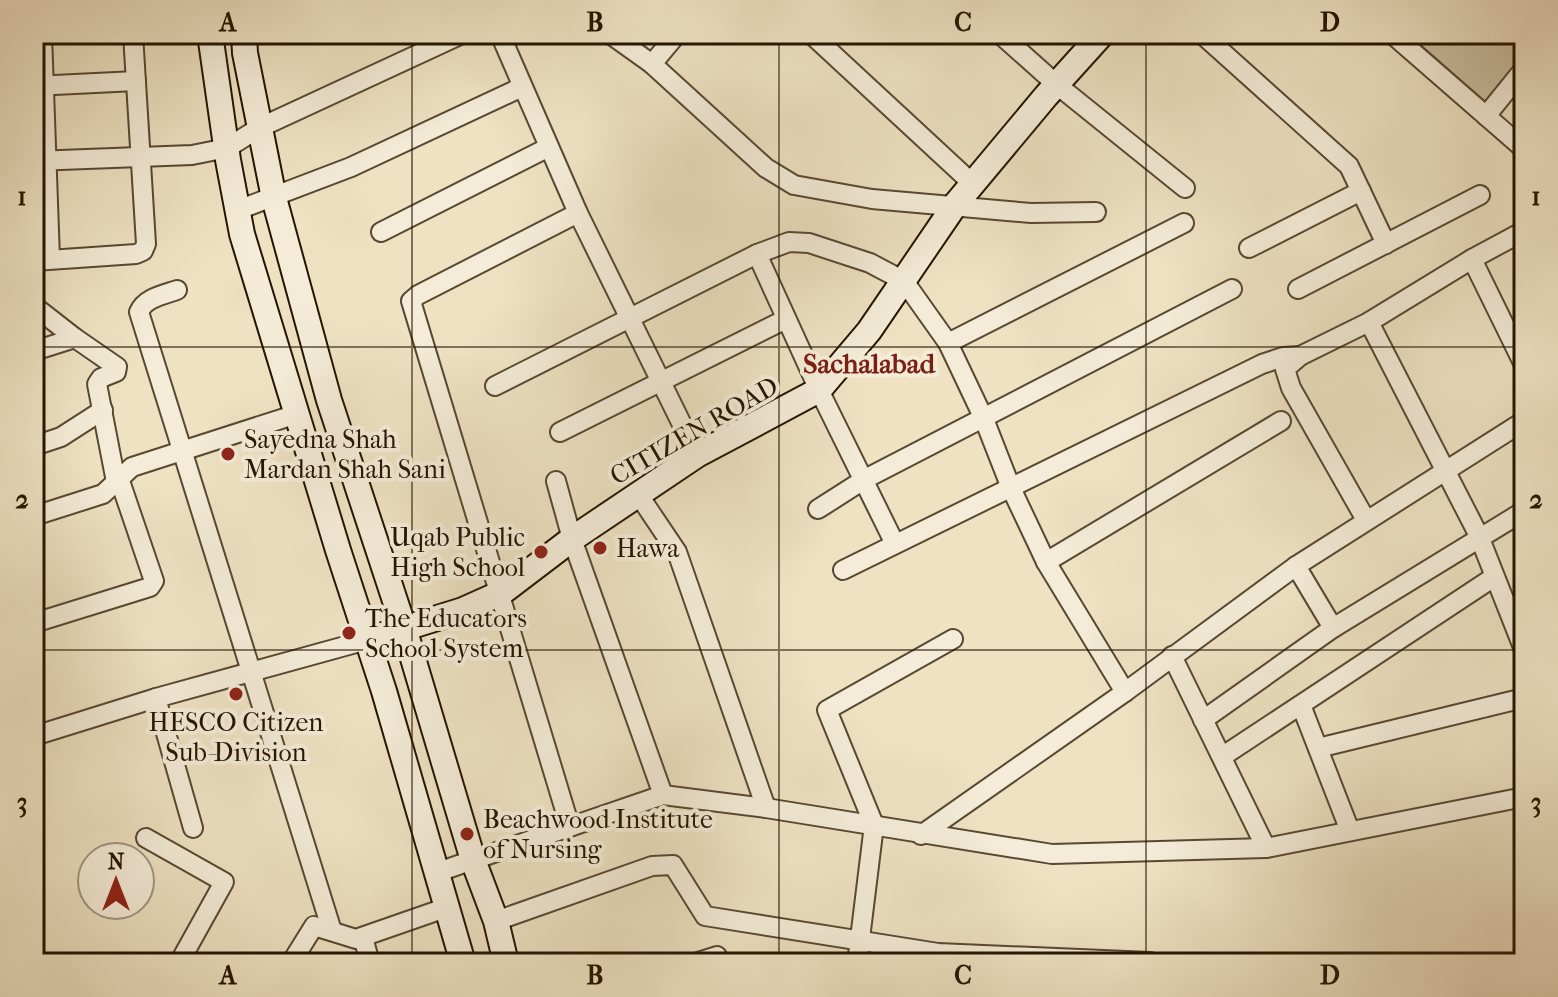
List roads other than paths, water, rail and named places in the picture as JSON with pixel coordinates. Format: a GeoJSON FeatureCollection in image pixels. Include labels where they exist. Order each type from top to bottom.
{"type":"FeatureCollection","features":[{"type":"Feature","properties":{"kind":"street"},"geometry":{"type":"LineString","coordinates":[[42,34],[39,86],[42,260],[136,254],[143,251],[146,244],[133,34]]}},
{"type":"Feature","properties":{"kind":"street"},"geometry":{"type":"LineString","coordinates":[[210,34],[242,234],[438,872],[463,963]]}},
{"type":"Feature","properties":{"kind":"street"},"geometry":{"type":"LineString","coordinates":[[244,34],[245,53],[274,198],[329,400],[404,628],[473,860],[496,921],[506,963]]}},
{"type":"Feature","properties":{"kind":"street"},"geometry":{"type":"LineString","coordinates":[[41,161],[192,155],[227,148],[259,128],[462,34]]}},
{"type":"Feature","properties":{"kind":"street"},"geometry":{"type":"LineString","coordinates":[[500,34],[578,213],[697,455]]}},
{"type":"Feature","properties":{"kind":"street"},"geometry":{"type":"LineString","coordinates":[[610,34],[652,64],[766,168],[794,185],[872,199],[1031,213],[1096,212]]}},
{"type":"Feature","properties":{"kind":"street"},"geometry":{"type":"LineString","coordinates":[[652,64],[677,34]]}},
{"type":"Feature","properties":{"kind":"street"},"geometry":{"type":"LineString","coordinates":[[811,34],[973,184]]}},
{"type":"Feature","properties":{"kind":"street"},"geometry":{"type":"LineString","coordinates":[[1000,34],[1056,84],[1185,188]]}},
{"type":"Feature","properties":{"kind":"street","name":"CITIZEN ROAD"},"geometry":{"type":"LineString","coordinates":[[367,640],[463,610],[501,593],[572,539],[697,455],[819,390],[869,331],[955,205],[1102,34]]}},
{"type":"Feature","properties":{"kind":"street"},"geometry":{"type":"LineString","coordinates":[[1202,34],[1349,166],[1386,244]]}},
{"type":"Feature","properties":{"kind":"street"},"geometry":{"type":"LineString","coordinates":[[1392,34],[1524,149]]}},
{"type":"Feature","properties":{"kind":"street"},"geometry":{"type":"LineString","coordinates":[[1486,116],[1524,69]]}},
{"type":"Feature","properties":{"kind":"street"},"geometry":{"type":"LineString","coordinates":[[39,86],[136,81]]}},
{"type":"Feature","properties":{"kind":"street"},"geometry":{"type":"LineString","coordinates":[[238,210],[351,167],[522,87]]}},
{"type":"Feature","properties":{"kind":"street"},"geometry":{"type":"LineString","coordinates":[[381,232],[549,147]]}},
{"type":"Feature","properties":{"kind":"street"},"geometry":{"type":"LineString","coordinates":[[1249,248],[1361,191]]}},
{"type":"Feature","properties":{"kind":"street"},"geometry":{"type":"LineString","coordinates":[[1298,289],[1480,195]]}},
{"type":"Feature","properties":{"kind":"street"},"geometry":{"type":"LineString","coordinates":[[570,827],[411,301],[578,213]]}},
{"type":"Feature","properties":{"kind":"street"},"geometry":{"type":"LineString","coordinates":[[948,343],[1184,223]]}},
{"type":"Feature","properties":{"kind":"street"},"geometry":{"type":"LineString","coordinates":[[1366,520],[1291,388],[1285,369],[1300,356],[1369,322],[1524,231]]}},
{"type":"Feature","properties":{"kind":"street"},"geometry":{"type":"LineString","coordinates":[[495,386],[757,254],[789,242],[809,243],[870,263],[904,281],[948,343],[1046,562],[1125,692]]}},
{"type":"Feature","properties":{"kind":"street"},"geometry":{"type":"LineString","coordinates":[[757,254],[819,390],[895,544]]}},
{"type":"Feature","properties":{"kind":"street"},"geometry":{"type":"LineString","coordinates":[[1472,259],[1524,365]]}},
{"type":"Feature","properties":{"kind":"street"},"geometry":{"type":"LineString","coordinates":[[818,509],[865,479],[1232,289]]}},
{"type":"Feature","properties":{"kind":"street"},"geometry":{"type":"LineString","coordinates":[[177,290],[141,305],[139,312],[332,931]]}},
{"type":"Feature","properties":{"kind":"street"},"geometry":{"type":"LineString","coordinates":[[34,306],[117,367],[116,372],[97,380],[118,480],[154,581],[150,587],[34,623]]}},
{"type":"Feature","properties":{"kind":"street"},"geometry":{"type":"LineString","coordinates":[[560,432],[786,319]]}},
{"type":"Feature","properties":{"kind":"street"},"geometry":{"type":"LineString","coordinates":[[1369,322],[1479,536],[1524,650]]}},
{"type":"Feature","properties":{"kind":"street"},"geometry":{"type":"LineString","coordinates":[[34,351],[75,338]]}},
{"type":"Feature","properties":{"kind":"street"},"geometry":{"type":"LineString","coordinates":[[843,570],[1262,364],[1283,357],[1300,356]]}},
{"type":"Feature","properties":{"kind":"street"},"geometry":{"type":"LineString","coordinates":[[34,446],[61,437],[103,410]]}},
{"type":"Feature","properties":{"kind":"street"},"geometry":{"type":"LineString","coordinates":[[34,516],[103,494],[132,467],[297,414]]}},
{"type":"Feature","properties":{"kind":"street"},"geometry":{"type":"LineString","coordinates":[[1046,562],[1281,421]]}},
{"type":"Feature","properties":{"kind":"street"},"geometry":{"type":"LineString","coordinates":[[921,835],[1125,692],[1296,566],[1524,421]]}},
{"type":"Feature","properties":{"kind":"street"},"geometry":{"type":"LineString","coordinates":[[556,481],[572,539],[663,795]]}},
{"type":"Feature","properties":{"kind":"street"},"geometry":{"type":"LineString","coordinates":[[638,494],[677,552],[766,808]]}},
{"type":"Feature","properties":{"kind":"street"},"geometry":{"type":"LineString","coordinates":[[1203,720],[1333,628],[1524,511]]}},
{"type":"Feature","properties":{"kind":"street"},"geometry":{"type":"LineString","coordinates":[[1296,566],[1333,628]]}},
{"type":"Feature","properties":{"kind":"street"},"geometry":{"type":"LineString","coordinates":[[1223,756],[1494,577]]}},
{"type":"Feature","properties":{"kind":"street"},"geometry":{"type":"LineString","coordinates":[[857,963],[874,825],[827,710],[953,639]]}},
{"type":"Feature","properties":{"kind":"street"},"geometry":{"type":"LineString","coordinates":[[34,736],[156,698],[367,640]]}},
{"type":"Feature","properties":{"kind":"street"},"geometry":{"type":"LineString","coordinates":[[1172,656],[1266,848]]}},
{"type":"Feature","properties":{"kind":"street"},"geometry":{"type":"LineString","coordinates":[[156,698],[193,828]]}},
{"type":"Feature","properties":{"kind":"street"},"geometry":{"type":"LineString","coordinates":[[1318,748],[1524,698]]}},
{"type":"Feature","properties":{"kind":"street"},"geometry":{"type":"LineString","coordinates":[[1301,705],[1350,831]]}},
{"type":"Feature","properties":{"kind":"street"},"geometry":{"type":"LineString","coordinates":[[438,872],[663,795],[766,808],[1052,854],[1266,848],[1524,797]]}},
{"type":"Feature","properties":{"kind":"street"},"geometry":{"type":"LineString","coordinates":[[146,838],[224,882],[179,963]]}},
{"type":"Feature","properties":{"kind":"street"},"geometry":{"type":"LineString","coordinates":[[496,921],[652,866],[673,865],[705,916],[860,940],[937,958],[1150,962]]}},
{"type":"Feature","properties":{"kind":"street"},"geometry":{"type":"LineString","coordinates":[[291,963],[314,926],[351,940],[448,907]]}},
{"type":"Feature","properties":{"kind":"street"},"geometry":{"type":"LineString","coordinates":[[363,937],[370,963]]}},
{"type":"Feature","properties":{"kind":"street"},"geometry":{"type":"LineString","coordinates":[[695,963],[717,956]]}},
{"type":"Feature","properties":{"kind":"place","name":"Sayedna Shah Mardan Shah Sani"},"geometry":{"type":"Point","coordinates":[228,454]}},
{"type":"Feature","properties":{"kind":"place","name":"Hawa"},"geometry":{"type":"Point","coordinates":[600,548]}},
{"type":"Feature","properties":{"kind":"place","name":"Uqab Public High School"},"geometry":{"type":"Point","coordinates":[541,552]}},
{"type":"Feature","properties":{"kind":"place","name":"The Educators School System"},"geometry":{"type":"Point","coordinates":[349,633]}},
{"type":"Feature","properties":{"kind":"place","name":"HESCO Citizen Sub-Division"},"geometry":{"type":"Point","coordinates":[236,694]}},
{"type":"Feature","properties":{"kind":"place","name":"Beachwood Institute of Nursing"},"geometry":{"type":"Point","coordinates":[467,834]}},
{"type":"Feature","properties":{"kind":"district","name":"Sachalabad"},"geometry":{"type":"Point","coordinates":[869,363]}}]}
